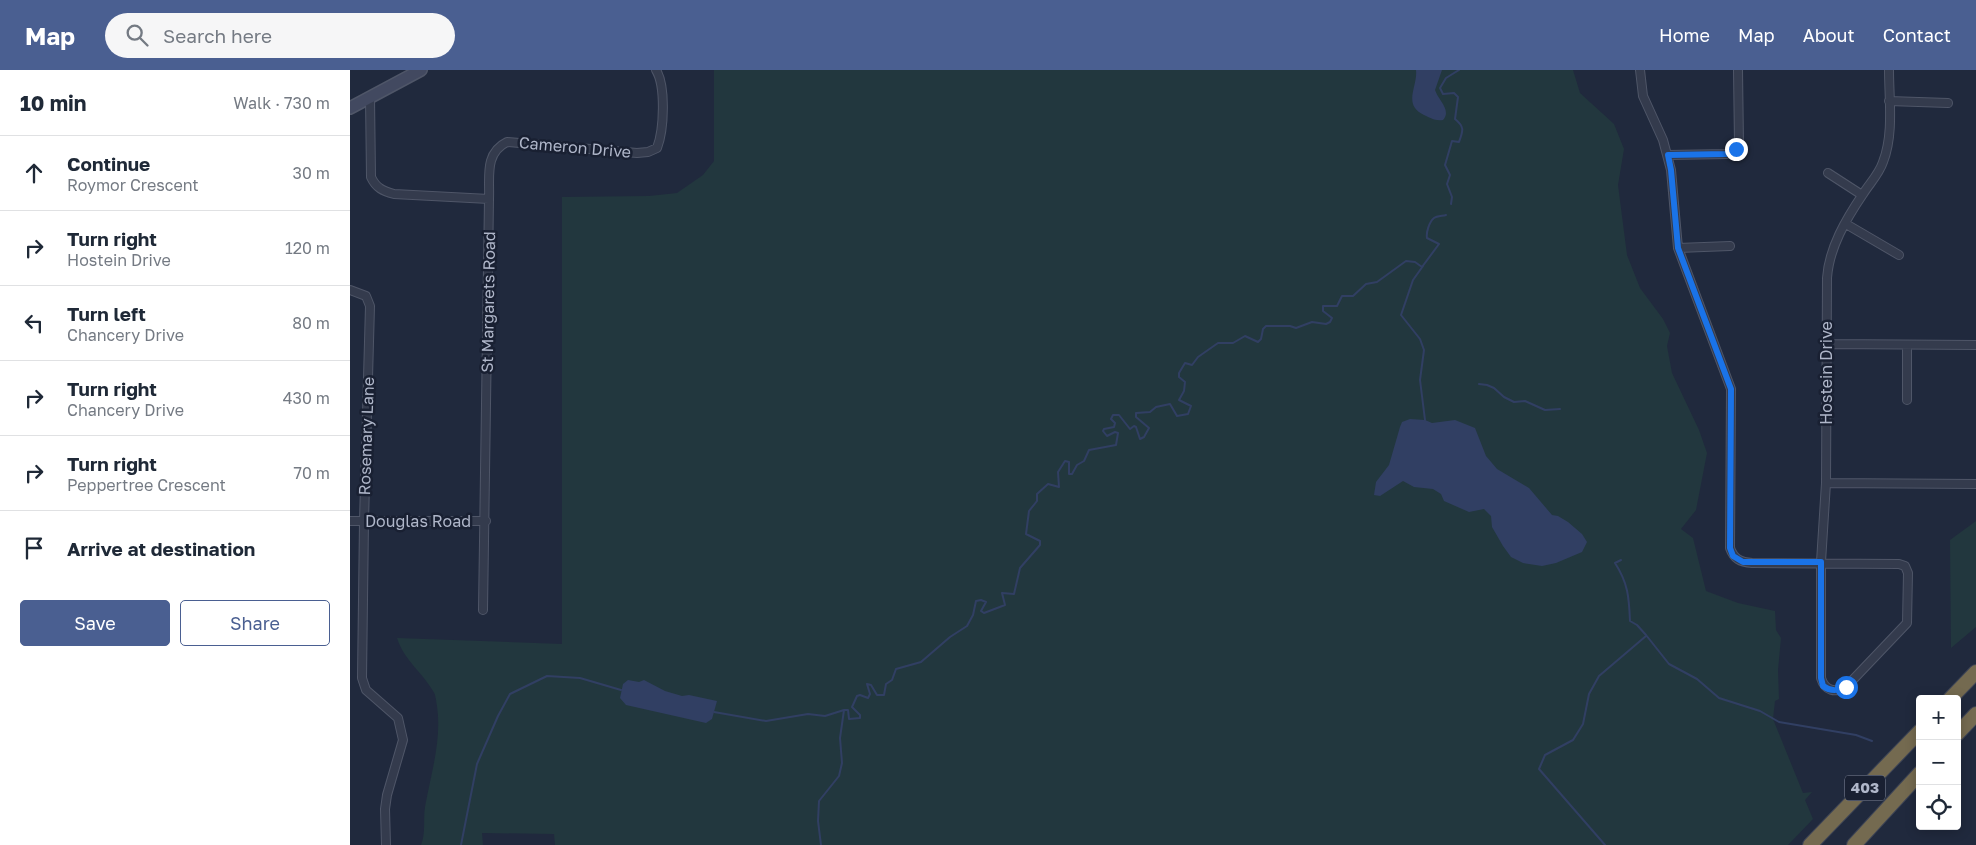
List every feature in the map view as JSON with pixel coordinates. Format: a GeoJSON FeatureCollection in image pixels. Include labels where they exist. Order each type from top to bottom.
{"type":"FeatureCollection","features":[{"type":"Feature","properties":{"kind":"highway"},"geometry":{"type":"LineString","coordinates":[[1954,695],[1976,672]]}},
{"type":"Feature","properties":{"kind":"highway"},"geometry":{"type":"LineString","coordinates":[[1961,730],[1976,714]]}},
{"type":"Feature","properties":{"kind":"highway","name":"403"},"geometry":{"type":"LineString","coordinates":[[1810,845],[1916,734]]}},
{"type":"Feature","properties":{"kind":"highway","name":"403"},"geometry":{"type":"LineString","coordinates":[[1854,845],[1916,778]]}},
{"type":"Feature","properties":{"kind":"main road"},"geometry":{"type":"LineString","coordinates":[[350,108],[421,70]]}},
{"type":"Feature","properties":{"kind":"street","name":"Cameron Drive"},"geometry":{"type":"LineString","coordinates":[[489,199],[492,154],[499,146],[506,142],[637,153],[648,152],[657,148],[662,136],[661,84],[656,70]]}},
{"type":"Feature","properties":{"kind":"street"},"geometry":{"type":"LineString","coordinates":[[1640,70],[1643,96],[1664,140],[1668,155],[1678,248],[1731,389],[1730,548],[1733,556],[1743,562],[1821,562]]}},
{"type":"Feature","properties":{"kind":"street"},"geometry":{"type":"LineString","coordinates":[[1668,155],[1726,154],[1736,149],[1739,144],[1738,70]]}},
{"type":"Feature","properties":{"kind":"street","name":"Hostein Drive"},"geometry":{"type":"LineString","coordinates":[[1821,562],[1899,564],[1905,566],[1908,578],[1907,622],[1846,687],[1839,691],[1827,689],[1823,686],[1821,678],[1821,562],[1826,483],[1828,261],[1833,246],[1862,194],[1880,170],[1889,144],[1889,70]]}},
{"type":"Feature","properties":{"kind":"street"},"geometry":{"type":"LineString","coordinates":[[370,98],[371,177],[375,185],[383,191],[394,194],[489,199]]}},
{"type":"Feature","properties":{"kind":"street"},"geometry":{"type":"LineString","coordinates":[[1889,102],[1948,103]]}},
{"type":"Feature","properties":{"kind":"street"},"geometry":{"type":"LineString","coordinates":[[1828,173],[1862,194]]}},
{"type":"Feature","properties":{"kind":"street","name":"St Margarets Road"},"geometry":{"type":"LineString","coordinates":[[483,610],[486,521],[489,199]]}},
{"type":"Feature","properties":{"kind":"street"},"geometry":{"type":"LineString","coordinates":[[1846,224],[1900,255]]}},
{"type":"Feature","properties":{"kind":"street"},"geometry":{"type":"LineString","coordinates":[[1678,248],[1730,246]]}},
{"type":"Feature","properties":{"kind":"street","name":"Rosemary Lane"},"geometry":{"type":"LineString","coordinates":[[350,290],[366,296],[370,306],[362,678],[366,690],[398,718],[403,740],[387,795],[386,845]]}},
{"type":"Feature","properties":{"kind":"street"},"geometry":{"type":"LineString","coordinates":[[1826,344],[1976,345]]}},
{"type":"Feature","properties":{"kind":"street"},"geometry":{"type":"LineString","coordinates":[[1906,345],[1907,400]]}},
{"type":"Feature","properties":{"kind":"street"},"geometry":{"type":"LineString","coordinates":[[1826,483],[1976,484]]}},
{"type":"Feature","properties":{"kind":"street","name":"Douglas Road"},"geometry":{"type":"LineString","coordinates":[[350,520],[486,521]]}},
{"type":"Feature","properties":{"kind":"shaded area"},"geometry":{"type":"Polygon","coordinates":[[[714,70],[1573,70],[1580,93],[1614,124],[1624,149],[1618,185],[1627,255],[1640,288],[1663,319],[1670,333],[1667,346],[1672,373],[1699,430],[1707,453],[1696,510],[1681,529],[1693,538],[1706,591],[1738,603],[1775,611],[1776,630],[1781,638],[1778,670],[1779,699],[1775,701],[1773,719],[1803,793],[1812,792],[1805,800],[1813,819],[1788,845],[555,845],[554,834],[482,833],[483,845],[421,845],[425,807],[437,744],[437,706],[434,693],[429,684],[404,653],[397,638],[562,644],[562,197],[649,196],[677,193],[703,175],[714,161],[714,70]]]}},
{"type":"Feature","properties":{"kind":"shaded area"},"geometry":{"type":"Polygon","coordinates":[[[1976,521],[1976,627],[1951,648],[1950,540],[1976,521]]]}},
{"type":"Feature","properties":{"kind":"water"},"geometry":{"type":"Polygon","coordinates":[[[1416,70],[1442,70],[1435,90],[1446,112],[1443,120],[1435,120],[1424,115],[1417,111],[1414,106],[1412,95],[1416,70]]]}},
{"type":"Feature","properties":{"kind":"water"},"geometry":{"type":"Polygon","coordinates":[[[1410,419],[1425,420],[1432,423],[1455,420],[1475,428],[1486,456],[1497,469],[1529,488],[1552,515],[1568,522],[1582,534],[1587,542],[1582,552],[1556,563],[1542,566],[1523,563],[1511,557],[1503,546],[1492,527],[1491,516],[1484,509],[1469,512],[1444,501],[1441,494],[1433,489],[1414,487],[1403,481],[1380,496],[1374,495],[1376,482],[1389,465],[1402,422],[1410,419]]]}},
{"type":"Feature","properties":{"kind":"water"},"geometry":{"type":"Polygon","coordinates":[[[628,680],[639,682],[644,680],[665,691],[682,696],[689,695],[717,701],[712,719],[706,723],[626,705],[620,698],[623,684],[628,680]]]}},
{"type":"Feature","properties":{"kind":"waterway"},"geometry":{"type":"LineString","coordinates":[[1451,204],[1452,197],[1447,184],[1450,175],[1445,165],[1452,141],[1459,142],[1462,129],[1455,119],[1458,97],[1454,93],[1443,94],[1440,88],[1446,78],[1459,70]]}},
{"type":"Feature","properties":{"kind":"waterway"},"geometry":{"type":"LineString","coordinates":[[844,710],[848,710],[849,719],[860,718],[860,715],[852,707],[857,696],[860,695],[868,698],[870,694],[867,684],[871,685],[877,695],[884,695],[886,684],[892,680],[896,669],[921,662],[950,637],[967,626],[973,615],[976,601],[986,602],[981,611],[984,613],[1005,605],[1002,593],[1014,594],[1020,568],[1040,545],[1040,541],[1026,534],[1029,511],[1037,501],[1037,494],[1048,484],[1059,487],[1058,472],[1065,461],[1069,462],[1069,474],[1072,474],[1077,465],[1084,461],[1089,450],[1116,445],[1118,433],[1115,432],[1107,436],[1103,431],[1104,429],[1114,427],[1115,423],[1111,419],[1113,415],[1119,415],[1130,429],[1134,426],[1136,427],[1140,439],[1144,437],[1149,428],[1136,417],[1136,413],[1150,412],[1156,407],[1170,404],[1177,416],[1188,414],[1191,406],[1179,400],[1184,391],[1185,382],[1179,377],[1179,373],[1185,363],[1192,365],[1198,357],[1218,343],[1233,343],[1245,336],[1258,342],[1266,326],[1290,326],[1296,328],[1312,322],[1326,324],[1330,322],[1332,318],[1323,311],[1323,306],[1337,306],[1342,296],[1353,296],[1366,284],[1377,282],[1406,261],[1415,262],[1422,267],[1439,244],[1427,238],[1429,225],[1434,218],[1446,215]]}},
{"type":"Feature","properties":{"kind":"waterway"},"geometry":{"type":"LineString","coordinates":[[1423,266],[1413,280],[1401,315],[1420,339],[1424,350],[1420,380],[1425,420]]}},
{"type":"Feature","properties":{"kind":"waterway"},"geometry":{"type":"LineString","coordinates":[[1479,384],[1494,388],[1504,397],[1514,402],[1525,401],[1545,410],[1560,409]]}},
{"type":"Feature","properties":{"kind":"waterway"},"geometry":{"type":"LineString","coordinates":[[1621,560],[1615,563],[1623,577],[1627,590],[1630,621],[1637,625],[1669,664],[1697,679],[1719,698],[1760,711],[1779,722],[1856,735],[1872,741]]}},
{"type":"Feature","properties":{"kind":"waterway"},"geometry":{"type":"LineString","coordinates":[[1605,845],[1539,769],[1545,755],[1573,740],[1583,724],[1589,694],[1599,676],[1646,636]]}},
{"type":"Feature","properties":{"kind":"waterway"},"geometry":{"type":"LineString","coordinates":[[461,845],[477,764],[510,694],[547,676],[580,678],[621,690]]}},
{"type":"Feature","properties":{"kind":"waterway"},"geometry":{"type":"LineString","coordinates":[[714,712],[766,721],[808,714],[825,716],[844,710]]}},
{"type":"Feature","properties":{"kind":"waterway"},"geometry":{"type":"LineString","coordinates":[[821,845],[818,821],[819,801],[839,776],[842,763],[840,738],[844,710]]}},
{"type":"Feature","properties":{"kind":"route"},"geometry":{"type":"LineString","coordinates":[[1736,149],[1726,154],[1668,155],[1678,248],[1683,266],[1731,389],[1730,548],[1733,556],[1743,562],[1821,562],[1821,678],[1823,686],[1832,691],[1839,691],[1846,687]]}}]}
